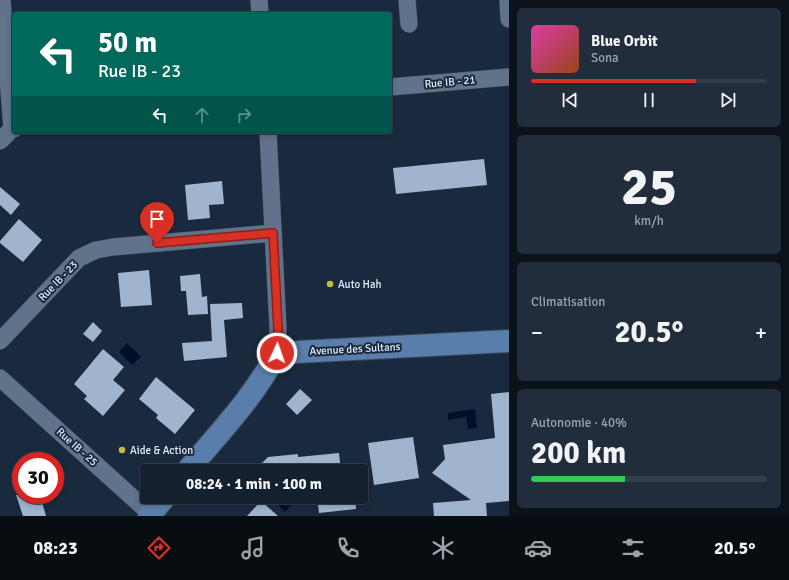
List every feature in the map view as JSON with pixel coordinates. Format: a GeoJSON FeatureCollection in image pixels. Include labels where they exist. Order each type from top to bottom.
{"type":"FeatureCollection","features":[{"type":"Feature","properties":{"kind":"street"},"geometry":{"type":"LineString","coordinates":[[2,0],[12,117]]}},
{"type":"Feature","properties":{"kind":"street"},"geometry":{"type":"LineString","coordinates":[[259,0],[260,12]]}},
{"type":"Feature","properties":{"kind":"street"},"geometry":{"type":"LineString","coordinates":[[407,0],[409,24]]}},
{"type":"Feature","properties":{"kind":"street"},"geometry":{"type":"LineString","coordinates":[[508,0],[509,20]]}},
{"type":"Feature","properties":{"kind":"street","name":"Rue IB - 21"},"geometry":{"type":"LineString","coordinates":[[392,87],[509,77]]}},
{"type":"Feature","properties":{"kind":"street"},"geometry":{"type":"LineString","coordinates":[[0,141],[12,130]]}},
{"type":"Feature","properties":{"kind":"street"},"geometry":{"type":"LineString","coordinates":[[193,464],[255,390],[267,373],[277,353],[278,328],[268,134]]}},
{"type":"Feature","properties":{"kind":"street","name":"Rue IB - 23"},"geometry":{"type":"LineString","coordinates":[[0,341],[79,258],[96,250],[113,247],[273,233]]}},
{"type":"Feature","properties":{"kind":"street","name":"Avenue des Sultans"},"geometry":{"type":"LineString","coordinates":[[277,353],[509,340]]}},
{"type":"Feature","properties":{"kind":"street","name":"Rue IB - 25"},"geometry":{"type":"LineString","coordinates":[[0,378],[151,515]]}},
{"type":"Feature","properties":{"kind":"street"},"geometry":{"type":"LineString","coordinates":[[151,515],[160,504]]}},
{"type":"Feature","properties":{"kind":"water"},"geometry":{"type":"Polygon","coordinates":[[[127,343],[141,357],[132,365],[119,352],[127,343]]]}},
{"type":"Feature","properties":{"kind":"water"},"geometry":{"type":"Polygon","coordinates":[[[475,409],[477,428],[468,429],[466,417],[448,420],[448,413],[475,409]]]}},
{"type":"Feature","properties":{"kind":"water"},"geometry":{"type":"Polygon","coordinates":[[[277,504],[292,504],[285,512],[277,504]]]}},
{"type":"Feature","properties":{"kind":"building"},"geometry":{"type":"Polygon","coordinates":[[[484,159],[487,185],[396,194],[393,168],[484,159]]]}},
{"type":"Feature","properties":{"kind":"building"},"geometry":{"type":"Polygon","coordinates":[[[222,181],[224,204],[209,205],[210,218],[188,220],[185,185],[222,181]]]}},
{"type":"Feature","properties":{"kind":"building"},"geometry":{"type":"Polygon","coordinates":[[[0,187],[20,204],[11,215],[0,205],[0,187]]]}},
{"type":"Feature","properties":{"kind":"building"},"geometry":{"type":"Polygon","coordinates":[[[19,219],[42,240],[23,262],[0,243],[0,241],[19,219]]]}},
{"type":"Feature","properties":{"kind":"building"},"geometry":{"type":"Polygon","coordinates":[[[149,270],[152,305],[121,307],[118,273],[149,270]]]}},
{"type":"Feature","properties":{"kind":"building"},"geometry":{"type":"Polygon","coordinates":[[[200,274],[202,297],[207,296],[208,314],[188,315],[186,291],[181,291],[180,276],[200,274]]]}},
{"type":"Feature","properties":{"kind":"building"},"geometry":{"type":"Polygon","coordinates":[[[242,303],[243,318],[224,320],[227,357],[184,361],[182,343],[212,341],[210,304],[242,303]]]}},
{"type":"Feature","properties":{"kind":"building"},"geometry":{"type":"Polygon","coordinates":[[[93,322],[102,331],[93,342],[83,334],[93,322]]]}},
{"type":"Feature","properties":{"kind":"building"},"geometry":{"type":"Polygon","coordinates":[[[103,349],[124,367],[113,380],[125,390],[103,416],[84,399],[87,396],[74,384],[103,349]]]}},
{"type":"Feature","properties":{"kind":"building"},"geometry":{"type":"Polygon","coordinates":[[[156,377],[195,410],[175,434],[156,418],[158,415],[139,399],[156,377]]]}},
{"type":"Feature","properties":{"kind":"building"},"geometry":{"type":"Polygon","coordinates":[[[300,389],[312,400],[297,415],[286,404],[300,389]]]}},
{"type":"Feature","properties":{"kind":"building"},"geometry":{"type":"Polygon","coordinates":[[[509,392],[509,501],[486,503],[487,516],[434,516],[433,503],[471,500],[432,473],[445,459],[443,445],[495,438],[491,394],[509,392]]]}},
{"type":"Feature","properties":{"kind":"building"},"geometry":{"type":"Polygon","coordinates":[[[413,437],[419,478],[374,485],[368,443],[413,437]]]}},
{"type":"Feature","properties":{"kind":"building"},"geometry":{"type":"Polygon","coordinates":[[[339,453],[340,464],[261,464],[268,457],[298,454],[298,457],[339,453]]]}},
{"type":"Feature","properties":{"kind":"building"},"geometry":{"type":"Polygon","coordinates":[[[19,504],[43,504],[46,516],[23,516],[19,504]]]}},
{"type":"Feature","properties":{"kind":"building"},"geometry":{"type":"Polygon","coordinates":[[[258,504],[264,504],[278,516],[247,516],[258,504]]]}},
{"type":"Feature","properties":{"kind":"building"},"geometry":{"type":"Polygon","coordinates":[[[318,504],[356,504],[356,509],[319,513],[318,504]]]}},
{"type":"Feature","properties":{"kind":"place","name":"Auto Hah"},"geometry":{"type":"Point","coordinates":[330,284]}},
{"type":"Feature","properties":{"kind":"place","name":"Aide & Action"},"geometry":{"type":"Point","coordinates":[122,450]}},
{"type":"Feature","properties":{"kind":"route"},"geometry":{"type":"LineString","coordinates":[[157,243],[273,233],[278,328],[277,353]]}}]}
